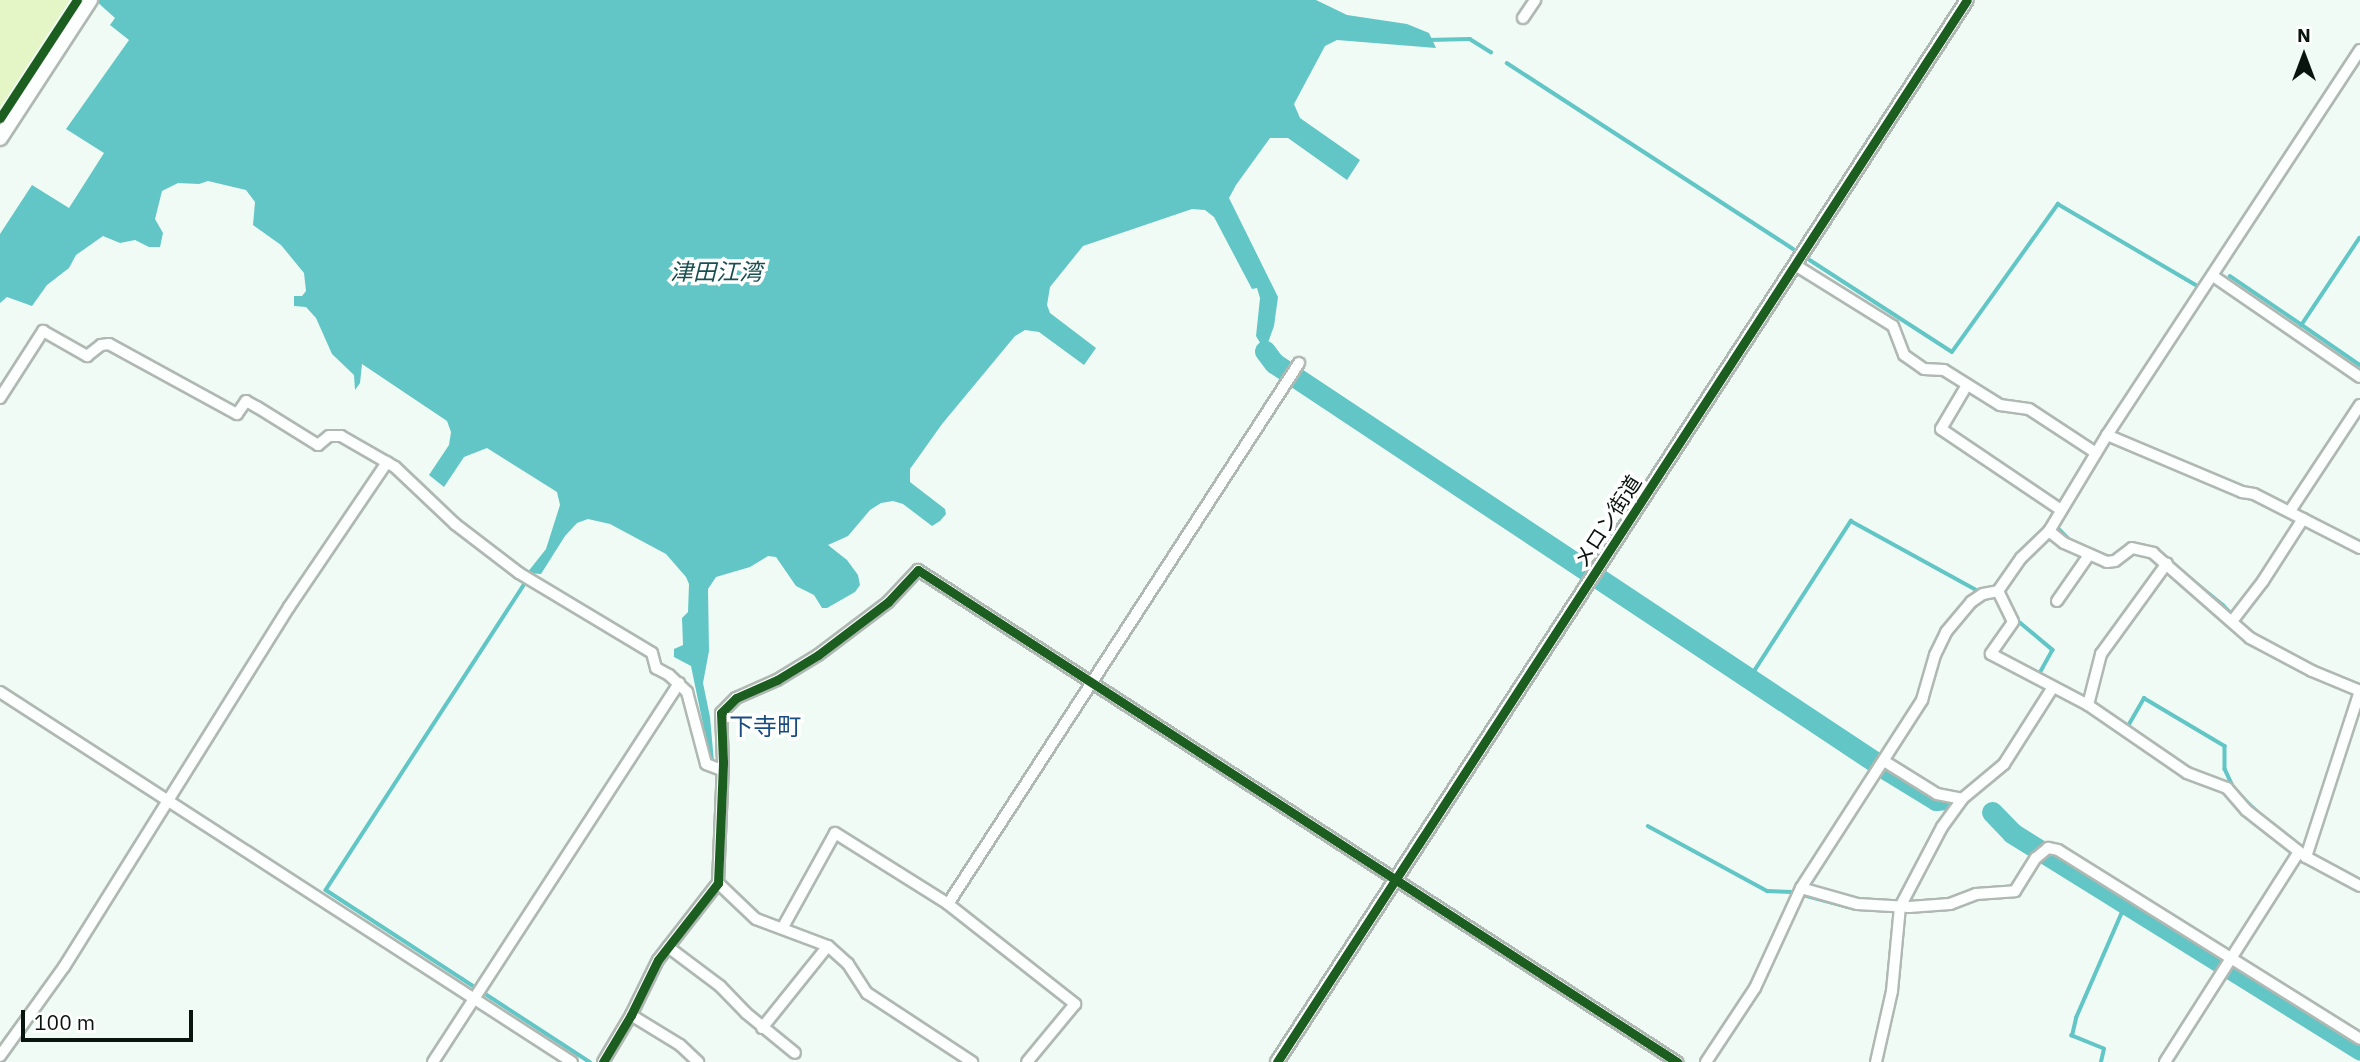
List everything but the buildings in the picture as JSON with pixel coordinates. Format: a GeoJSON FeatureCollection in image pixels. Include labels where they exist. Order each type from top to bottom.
{"type":"FeatureCollection","features":[{"type":"Feature","properties":{"kind":"main road"},"geometry":{"type":"LineString","coordinates":[[0,138],[90,0]]}},
{"type":"Feature","properties":{"kind":"street"},"geometry":{"type":"LineString","coordinates":[[1523,18],[1535,0]]}},
{"type":"Feature","properties":{"kind":"street","name":"メロン街道"},"geometry":{"type":"LineString","coordinates":[[1277,1062],[1967,0]]}},
{"type":"Feature","properties":{"kind":"street"},"geometry":{"type":"LineString","coordinates":[[1706,1062],[1755,988],[1801,888],[1922,700],[1935,655],[1946,632],[1971,603],[1983,594],[1998,591],[2011,570],[2049,531],[2107,435],[2360,50]]}},
{"type":"Feature","properties":{"kind":"street"},"geometry":{"type":"LineString","coordinates":[[1795,265],[1893,326],[1904,355],[1924,369],[1944,369],[2000,405],[2029,409],[2096,453]]}},
{"type":"Feature","properties":{"kind":"street"},"geometry":{"type":"LineString","coordinates":[[2213,276],[2360,377]]}},
{"type":"Feature","properties":{"kind":"street"},"geometry":{"type":"LineString","coordinates":[[0,398],[43,331],[87,356],[101,345],[109,344],[237,414],[246,401],[318,445],[330,436],[341,436],[387,462],[455,524],[519,573],[652,653],[656,668],[679,683],[690,701],[706,764],[722,770]]}},
{"type":"Feature","properties":{"kind":"street"},"geometry":{"type":"LineString","coordinates":[[948,904],[1299,363]]}},
{"type":"Feature","properties":{"kind":"street"},"geometry":{"type":"LineString","coordinates":[[1967,385],[1941,429],[2061,510]]}},
{"type":"Feature","properties":{"kind":"street"},"geometry":{"type":"LineString","coordinates":[[2290,511],[2360,405]]}},
{"type":"Feature","properties":{"kind":"street"},"geometry":{"type":"LineString","coordinates":[[2107,435],[2290,511],[2360,548]]}},
{"type":"Feature","properties":{"kind":"street"},"geometry":{"type":"LineString","coordinates":[[0,1056],[64,968],[289,607],[387,462]]}},
{"type":"Feature","properties":{"kind":"street"},"geometry":{"type":"LineString","coordinates":[[2232,620],[2263,581],[2303,519]]}},
{"type":"Feature","properties":{"kind":"street"},"geometry":{"type":"LineString","coordinates":[[2049,531],[2089,555],[2107,562],[2115,561],[2132,548],[2143,549],[2168,563],[2250,638],[2276,653],[2360,691],[2303,855],[2228,963],[2165,1062]]}},
{"type":"Feature","properties":{"kind":"street"},"geometry":{"type":"LineString","coordinates":[[2057,601],[2089,555]]}},
{"type":"Feature","properties":{"kind":"street"},"geometry":{"type":"LineString","coordinates":[[2088,705],[2101,654],[2168,563]]}},
{"type":"Feature","properties":{"kind":"street"},"geometry":{"type":"LineString","coordinates":[[603,1062],[668,947],[718,883],[721,713],[726,705],[818,655],[888,601],[918,570],[1677,1062]]}},
{"type":"Feature","properties":{"kind":"street"},"geometry":{"type":"LineString","coordinates":[[1998,591],[2012,622],[1991,654],[2088,705],[2186,773],[2227,788],[2246,810],[2303,855],[2360,886]]}},
{"type":"Feature","properties":{"kind":"street"},"geometry":{"type":"LineString","coordinates":[[433,1062],[679,683]]}},
{"type":"Feature","properties":{"kind":"street"},"geometry":{"type":"LineString","coordinates":[[1876,1062],[1892,991],[1900,907],[1942,827],[1962,799],[2004,764],[2053,687]]}},
{"type":"Feature","properties":{"kind":"street"},"geometry":{"type":"LineString","coordinates":[[0,692],[572,1062]]}},
{"type":"Feature","properties":{"kind":"street"},"geometry":{"type":"LineString","coordinates":[[1882,764],[1937,794],[1962,799]]}},
{"type":"Feature","properties":{"kind":"street"},"geometry":{"type":"LineString","coordinates":[[783,927],[835,833],[948,904],[1075,1004],[1027,1062]]}},
{"type":"Feature","properties":{"kind":"street"},"geometry":{"type":"LineString","coordinates":[[1801,888],[1857,904],[1900,907],[1950,904],[1976,894],[2015,891],[2035,858],[2048,848],[2058,850],[2228,963],[2360,1039]]}},
{"type":"Feature","properties":{"kind":"street"},"geometry":{"type":"LineString","coordinates":[[718,883],[756,919],[828,946],[848,964],[867,993],[972,1062]]}},
{"type":"Feature","properties":{"kind":"street"},"geometry":{"type":"LineString","coordinates":[[762,1028],[828,946]]}},
{"type":"Feature","properties":{"kind":"street"},"geometry":{"type":"LineString","coordinates":[[668,947],[720,986],[762,1028],[795,1054]]}},
{"type":"Feature","properties":{"kind":"street"},"geometry":{"type":"LineString","coordinates":[[631,1015],[680,1045],[698,1062]]}},
{"type":"Feature","properties":{"kind":"green space"},"geometry":{"type":"Polygon","coordinates":[[[0,0],[70,0],[0,108],[0,0]]]}},
{"type":"Feature","properties":{"kind":"water","name":"津田江湾"},"geometry":{"type":"Polygon","coordinates":[[[95,0],[1316,0],[1347,15],[1407,24],[1429,33],[1436,48],[1337,40],[1325,46],[1294,104],[1300,118],[1360,160],[1347,180],[1288,138],[1270,138],[1236,185],[1229,198],[1278,297],[1274,326],[1265,351],[1256,336],[1260,298],[1257,288],[1252,289],[1214,217],[1205,210],[1192,209],[1083,246],[1050,287],[1047,305],[1050,313],[1096,348],[1084,365],[1039,332],[1025,330],[1015,336],[942,424],[910,469],[910,482],[945,509],[946,514],[940,521],[932,526],[903,504],[893,501],[881,503],[870,510],[848,536],[828,545],[847,560],[858,575],[860,585],[855,592],[827,608],[822,608],[814,595],[796,586],[776,557],[768,556],[750,567],[716,577],[708,589],[709,651],[703,683],[710,717],[714,762],[711,763],[691,666],[674,657],[674,649],[683,645],[682,618],[688,612],[689,584],[686,577],[666,554],[610,524],[588,519],[577,523],[565,536],[541,574],[527,573],[546,549],[560,505],[557,492],[487,448],[464,457],[444,487],[429,475],[449,445],[451,432],[447,421],[362,364],[360,383],[355,390],[354,375],[332,354],[316,318],[306,307],[294,306],[294,296],[302,296],[306,291],[304,273],[281,245],[253,225],[255,202],[246,190],[208,181],[199,184],[178,183],[162,191],[155,219],[163,233],[160,247],[149,247],[135,240],[120,243],[103,236],[76,255],[69,268],[47,285],[32,306],[7,297],[0,303],[0,234],[32,185],[69,208],[104,153],[66,129],[129,40],[110,25],[115,18],[95,0]]]}},
{"type":"Feature","properties":{"kind":"waterway"},"geometry":{"type":"LineString","coordinates":[[1427,40],[1470,39],[1491,52]]}},
{"type":"Feature","properties":{"kind":"waterway"},"geometry":{"type":"LineString","coordinates":[[1507,63],[1793,249]]}},
{"type":"Feature","properties":{"kind":"waterway"},"geometry":{"type":"LineString","coordinates":[[1810,260],[1952,352],[2058,204],[2198,286],[2201,285]]}},
{"type":"Feature","properties":{"kind":"waterway"},"geometry":{"type":"LineString","coordinates":[[2360,238],[2302,325],[2360,365]]}},
{"type":"Feature","properties":{"kind":"waterway"},"geometry":{"type":"LineString","coordinates":[[2230,276],[2302,325]]}},
{"type":"Feature","properties":{"kind":"waterway"},"geometry":{"type":"LineString","coordinates":[[1265,351],[1274,363],[1887,770],[1936,800],[1946,799]]}},
{"type":"Feature","properties":{"kind":"waterway"},"geometry":{"type":"LineString","coordinates":[[2223,489],[2248,498]]}},
{"type":"Feature","properties":{"kind":"waterway"},"geometry":{"type":"LineString","coordinates":[[1749,679],[1851,521],[1982,593]]}},
{"type":"Feature","properties":{"kind":"waterway"},"geometry":{"type":"LineString","coordinates":[[2057,527],[2072,542]]}},
{"type":"Feature","properties":{"kind":"waterway"},"geometry":{"type":"LineString","coordinates":[[2315,530],[2355,550]]}},
{"type":"Feature","properties":{"kind":"waterway"},"geometry":{"type":"LineString","coordinates":[[2132,544],[2151,548]]}},
{"type":"Feature","properties":{"kind":"waterway"},"geometry":{"type":"LineString","coordinates":[[2158,552],[2223,605],[2242,625]]}},
{"type":"Feature","properties":{"kind":"waterway"},"geometry":{"type":"LineString","coordinates":[[525,584],[326,890],[590,1062]]}},
{"type":"Feature","properties":{"kind":"waterway"},"geometry":{"type":"LineString","coordinates":[[2016,619],[2053,650],[2039,675],[2043,677]]}},
{"type":"Feature","properties":{"kind":"waterway"},"geometry":{"type":"LineString","coordinates":[[2110,715],[2128,726],[2144,698],[2225,746],[2225,769],[2235,790],[2263,817]]}},
{"type":"Feature","properties":{"kind":"waterway"},"geometry":{"type":"LineString","coordinates":[[1992,812],[2012,833],[2360,1050]]}},
{"type":"Feature","properties":{"kind":"waterway"},"geometry":{"type":"LineString","coordinates":[[1648,826],[1767,891],[1792,892],[1848,907],[1897,911]]}},
{"type":"Feature","properties":{"kind":"waterway"},"geometry":{"type":"LineString","coordinates":[[2101,1062],[2104,1049],[2072,1036],[2076,1018],[2126,903]]}},
{"type":"Feature","properties":{"kind":"cycle path"},"geometry":{"type":"LineString","coordinates":[[0,118],[77,0]]}},
{"type":"Feature","properties":{"kind":"cycle path"},"geometry":{"type":"LineString","coordinates":[[1277,1062],[1967,0]]}},
{"type":"Feature","properties":{"kind":"cycle path"},"geometry":{"type":"LineString","coordinates":[[603,1062],[631,1015],[658,960],[718,883],[723,762],[721,713],[736,698],[777,680],[818,655],[888,602],[918,570],[1677,1062]]}},
{"type":"Feature","properties":{"kind":"district","name":"下寺町"},"geometry":{"type":"Point","coordinates":[765,727]}}]}
